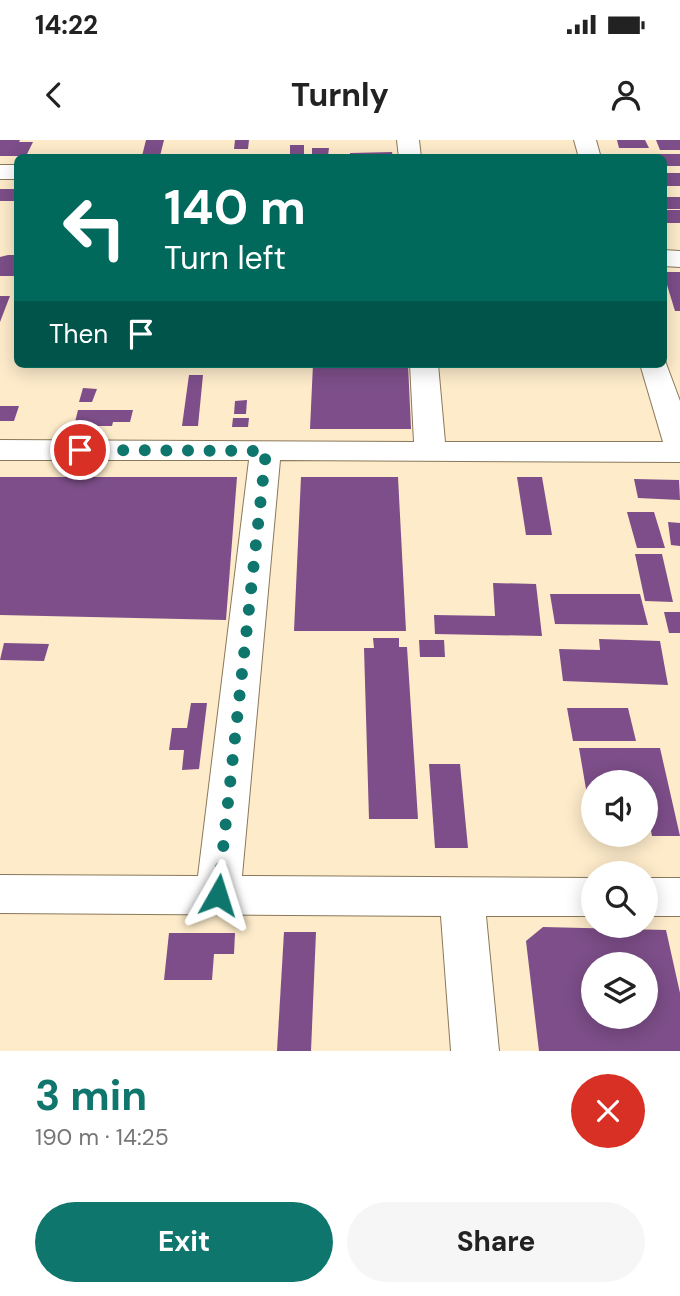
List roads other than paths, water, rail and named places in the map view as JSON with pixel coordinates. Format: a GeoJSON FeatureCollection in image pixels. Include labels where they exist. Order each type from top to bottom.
{"type":"FeatureCollection","features":[{"type":"Feature","properties":{"kind":"lane"},"geometry":{"type":"LineString","coordinates":[[424,368],[430,452]]}},
{"type":"Feature","properties":{"kind":"lane"},"geometry":{"type":"LineString","coordinates":[[0,450],[680,450],[655,368]]}},
{"type":"Feature","properties":{"kind":"lane"},"geometry":{"type":"LineString","coordinates":[[218,895],[266,451]]}},
{"type":"Feature","properties":{"kind":"lane"},"geometry":{"type":"LineString","coordinates":[[0,894],[581,897]]}},
{"type":"Feature","properties":{"kind":"lane"},"geometry":{"type":"LineString","coordinates":[[462,896],[475,1051]]}},
{"type":"Feature","properties":{"kind":"lane"},"geometry":{"type":"LineString","coordinates":[[658,897],[680,897]]}}]}
